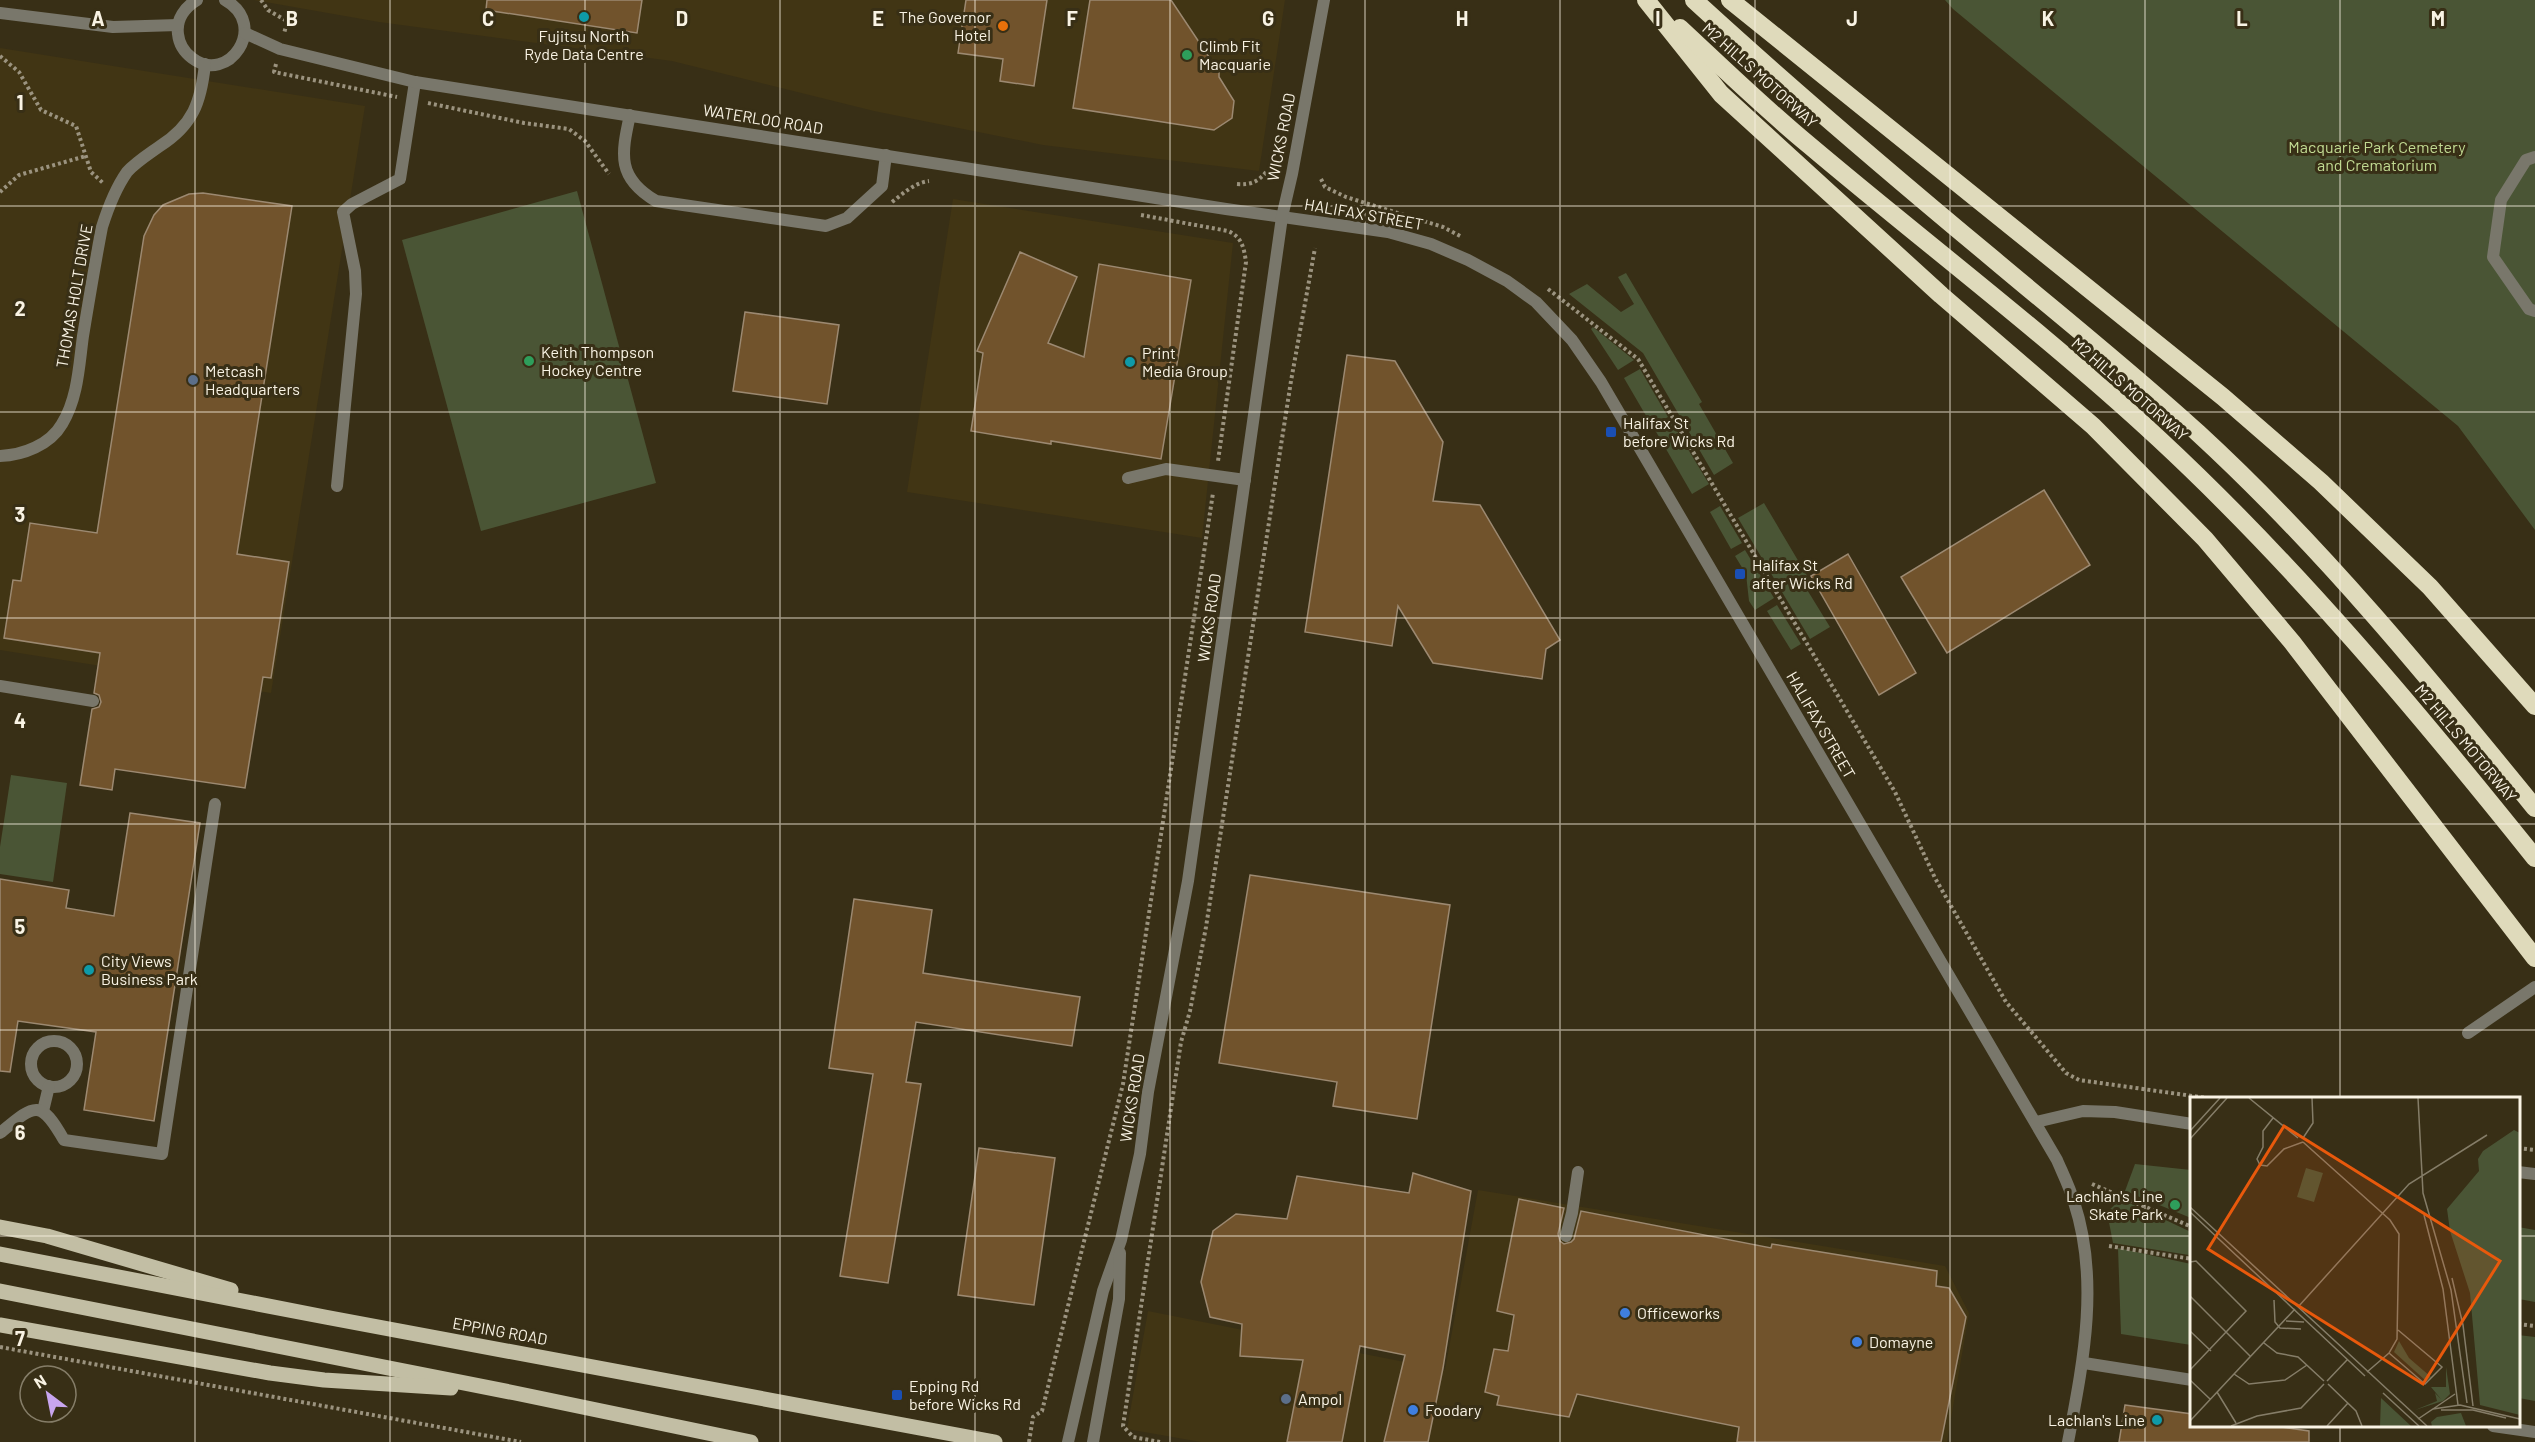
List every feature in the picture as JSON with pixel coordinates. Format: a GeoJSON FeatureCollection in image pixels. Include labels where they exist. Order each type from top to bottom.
{"type":"FeatureCollection","features":[{"type":"Feature","properties":{"kind":"highway","name":"M2 HILLS MOTORWAY"},"geometry":{"type":"LineString","coordinates":[[1647,0],[1805,143],[2079,368],[2175,454],[2240,517],[2367,655],[2535,858]]}},
{"type":"Feature","properties":{"kind":"highway"},"geometry":{"type":"LineString","coordinates":[[1647,0],[1720,94],[1941,295],[2093,426],[2205,539],[2292,642],[2535,958]]}},
{"type":"Feature","properties":{"kind":"highway","name":"M2 HILLS MOTORWAY"},"geometry":{"type":"LineString","coordinates":[[1694,0],[1788,87],[2107,353],[2199,434],[2275,508],[2350,587],[2423,671],[2535,808]]}},
{"type":"Feature","properties":{"kind":"highway"},"geometry":{"type":"LineString","coordinates":[[1730,0],[2205,382],[2321,482],[2430,587],[2535,706]]}},
{"type":"Feature","properties":{"kind":"main road"},"geometry":{"type":"LineString","coordinates":[[0,1227],[47,1236],[325,1317]]}},
{"type":"Feature","properties":{"kind":"main road","name":"EPPING ROAD"},"geometry":{"type":"LineString","coordinates":[[0,1254],[995,1442]]}},
{"type":"Feature","properties":{"kind":"main road"},"geometry":{"type":"LineString","coordinates":[[0,1291],[515,1392],[751,1442]]}},
{"type":"Feature","properties":{"kind":"main road"},"geometry":{"type":"LineString","coordinates":[[0,1324],[270,1373],[324,1380],[515,1392]]}},
{"type":"Feature","properties":{"kind":"street"},"geometry":{"type":"LineString","coordinates":[[197,0],[189,5],[182,14],[178,25],[181,45],[195,60],[205,64],[217,64],[228,60],[243,44],[245,33],[240,11],[225,0]]}},
{"type":"Feature","properties":{"kind":"street","name":"WICKS ROAD"},"geometry":{"type":"LineString","coordinates":[[1068,1442],[1103,1291],[1121,1240],[1140,1154],[1148,1092],[1189,870],[1282,217],[1324,0]]}},
{"type":"Feature","properties":{"kind":"street"},"geometry":{"type":"LineString","coordinates":[[0,13],[113,27],[178,25]]}},
{"type":"Feature","properties":{"kind":"street","name":"WATERLOO ROAD"},"geometry":{"type":"LineString","coordinates":[[245,33],[280,49],[416,82],[1282,217]]}},
{"type":"Feature","properties":{"kind":"street","name":"THOMAS HOLT DRIVE"},"geometry":{"type":"LineString","coordinates":[[0,456],[13,456],[37,448],[62,426],[69,410],[102,227],[114,193],[128,171],[183,129],[195,110],[202,89],[205,64]]}},
{"type":"Feature","properties":{"kind":"street"},"geometry":{"type":"LineString","coordinates":[[337,486],[356,294],[355,271],[343,213],[352,204],[400,179],[416,82]]}},
{"type":"Feature","properties":{"kind":"street"},"geometry":{"type":"LineString","coordinates":[[630,115],[623,146],[623,159],[629,176],[639,191],[656,201],[826,226],[847,218],[882,186],[886,155]]}},
{"type":"Feature","properties":{"kind":"street"},"geometry":{"type":"LineString","coordinates":[[2535,157],[2526,160],[2501,200],[2493,257],[2529,309],[2535,311]]}},
{"type":"Feature","properties":{"kind":"street","name":"HALIFAX STREET"},"geometry":{"type":"LineString","coordinates":[[1282,217],[1388,232],[1431,244],[1468,260],[1507,281],[1536,302],[1572,340],[1601,382],[2057,1160],[2075,1203],[2086,1252],[2088,1310],[2084,1363],[2068,1442]]}},
{"type":"Feature","properties":{"kind":"street"},"geometry":{"type":"LineString","coordinates":[[1128,478],[1166,469],[1245,480]]}},
{"type":"Feature","properties":{"kind":"street"},"geometry":{"type":"LineString","coordinates":[[0,686],[93,701]]}},
{"type":"Feature","properties":{"kind":"street"},"geometry":{"type":"LineString","coordinates":[[0,1133],[32,1109],[43,1111],[50,1117],[64,1140],[162,1154],[215,804]]}},
{"type":"Feature","properties":{"kind":"street"},"geometry":{"type":"LineString","coordinates":[[2468,1034],[2535,987]]}},
{"type":"Feature","properties":{"kind":"street"},"geometry":{"type":"LineString","coordinates":[[43,1111],[49,1086]]}},
{"type":"Feature","properties":{"kind":"street"},"geometry":{"type":"LineString","coordinates":[[2036,1122],[2083,1112],[2115,1112],[2190,1124]]}},
{"type":"Feature","properties":{"kind":"street"},"geometry":{"type":"LineString","coordinates":[[1566,1236],[1578,1172]]}},
{"type":"Feature","properties":{"kind":"street"},"geometry":{"type":"LineString","coordinates":[[2520,1172],[2535,1174]]}},
{"type":"Feature","properties":{"kind":"street","name":"WICKS ROAD"},"geometry":{"type":"LineString","coordinates":[[1093,1442],[1119,1299],[1121,1240]]}},
{"type":"Feature","properties":{"kind":"street"},"geometry":{"type":"LineString","coordinates":[[2084,1363],[2190,1380]]}},
{"type":"Feature","properties":{"kind":"street"},"geometry":{"type":"LineString","coordinates":[[2505,1427],[2535,1432]]}},
{"type":"Feature","properties":{"kind":"path"},"geometry":{"type":"LineString","coordinates":[[261,0],[268,10],[287,21]]}},
{"type":"Feature","properties":{"kind":"path"},"geometry":{"type":"LineString","coordinates":[[0,56],[19,72],[41,110],[76,126],[91,172],[114,193]]}},
{"type":"Feature","properties":{"kind":"path"},"geometry":{"type":"LineString","coordinates":[[274,72],[524,123],[569,129],[585,141],[612,178]]}},
{"type":"Feature","properties":{"kind":"path"},"geometry":{"type":"LineString","coordinates":[[0,192],[19,175],[86,156]]}},
{"type":"Feature","properties":{"kind":"path"},"geometry":{"type":"LineString","coordinates":[[1237,184],[1250,185],[1261,179],[1267,171]]}},
{"type":"Feature","properties":{"kind":"path"},"geometry":{"type":"LineString","coordinates":[[883,209],[910,188],[921,182],[933,181]]}},
{"type":"Feature","properties":{"kind":"path"},"geometry":{"type":"LineString","coordinates":[[1029,1442],[1033,1417],[1042,1411],[1123,1084],[1216,476],[1246,262],[1239,237],[1228,231],[1140,215]]}},
{"type":"Feature","properties":{"kind":"path"},"geometry":{"type":"LineString","coordinates":[[1160,1442],[1132,1437],[1123,1426],[1181,1042],[1190,1011],[1206,927],[1291,381],[1315,248]]}},
{"type":"Feature","properties":{"kind":"path"},"geometry":{"type":"LineString","coordinates":[[2079,1080],[2200,1097]]}},
{"type":"Feature","properties":{"kind":"path"},"geometry":{"type":"LineString","coordinates":[[2520,1148],[2535,1150]]}},
{"type":"Feature","properties":{"kind":"path"},"geometry":{"type":"LineString","coordinates":[[2092,1184],[2190,1226]]}},
{"type":"Feature","properties":{"kind":"path"},"geometry":{"type":"LineString","coordinates":[[2109,1246],[2190,1259]]}},
{"type":"Feature","properties":{"kind":"path"},"geometry":{"type":"LineString","coordinates":[[2520,1324],[2535,1326]]}},
{"type":"Feature","properties":{"kind":"path"},"geometry":{"type":"LineString","coordinates":[[0,1347],[521,1442]]}},
{"type":"Feature","properties":{"kind":"shaded area"},"geometry":{"type":"Polygon","coordinates":[[[254,0],[1285,0],[1259,171],[1043,145],[874,111],[672,61],[379,22],[254,0]]]}},
{"type":"Feature","properties":{"kind":"shaded area"},"geometry":{"type":"Polygon","coordinates":[[[0,48],[365,106],[271,693],[0,650],[0,48]]]}},
{"type":"Feature","properties":{"kind":"shaded area"},"geometry":{"type":"Polygon","coordinates":[[[953,199],[1233,243],[1202,538],[907,492],[953,199]]]}},
{"type":"Feature","properties":{"kind":"shaded area"},"geometry":{"type":"Polygon","coordinates":[[[1478,1190],[1945,1266],[1969,1313],[1947,1442],[1201,1442],[1127,1429],[1148,1311],[1445,1370],[1478,1190]]]}},
{"type":"Feature","properties":{"kind":"green space","name":"Macquarie Park Cemetery and Crematorium"},"geometry":{"type":"Polygon","coordinates":[[[1945,0],[2535,0],[2535,530],[2458,426],[1953,9],[1945,0]]]}},
{"type":"Feature","properties":{"kind":"green space","name":"Keith Thompson Hockey Centre"},"geometry":{"type":"Polygon","coordinates":[[[577,191],[656,483],[481,531],[402,240],[577,191]]]}},
{"type":"Feature","properties":{"kind":"green space"},"geometry":{"type":"Polygon","coordinates":[[[1626,273],[1702,402],[1699,404],[1733,463],[1714,475],[1643,353],[1569,294],[1587,284],[1621,312],[1634,304],[1618,277],[1626,273]]]}},
{"type":"Feature","properties":{"kind":"green space"},"geometry":{"type":"Polygon","coordinates":[[[1593,327],[1634,360],[1618,370],[1591,329],[1593,327]]]}},
{"type":"Feature","properties":{"kind":"green space"},"geometry":{"type":"Polygon","coordinates":[[[1640,369],[1668,417],[1652,426],[1624,378],[1640,369]]]}},
{"type":"Feature","properties":{"kind":"green space"},"geometry":{"type":"Polygon","coordinates":[[[1671,421],[1709,484],[1692,494],[1655,430],[1671,421]]]}},
{"type":"Feature","properties":{"kind":"green space"},"geometry":{"type":"Polygon","coordinates":[[[1764,503],[1812,584],[1806,588],[1830,627],[1810,639],[1738,518],[1764,503]]]}},
{"type":"Feature","properties":{"kind":"green space"},"geometry":{"type":"Polygon","coordinates":[[[1720,506],[1742,543],[1731,549],[1710,512],[1720,506]]]}},
{"type":"Feature","properties":{"kind":"green space"},"geometry":{"type":"Polygon","coordinates":[[[1745,550],[1774,598],[1755,610],[1749,601],[1746,574],[1735,556],[1745,550]]]}},
{"type":"Feature","properties":{"kind":"green space"},"geometry":{"type":"Polygon","coordinates":[[[1777,605],[1801,644],[1791,650],[1767,611],[1777,605]]]}},
{"type":"Feature","properties":{"kind":"green space"},"geometry":{"type":"Polygon","coordinates":[[[11,775],[67,783],[53,882],[0,874],[0,847],[11,775]]]}},
{"type":"Feature","properties":{"kind":"green space","name":"Lachlan's Line Skate Park"},"geometry":{"type":"Polygon","coordinates":[[[2135,1164],[2190,1170],[2190,1218],[2125,1191],[2135,1164]]]}},
{"type":"Feature","properties":{"kind":"green space"},"geometry":{"type":"Polygon","coordinates":[[[2121,1199],[2190,1232],[2189,1255],[2113,1243],[2107,1212],[2121,1199]]]}},
{"type":"Feature","properties":{"kind":"green space"},"geometry":{"type":"Polygon","coordinates":[[[2520,1227],[2535,1230],[2535,1302],[2520,1299],[2520,1227]]]}},
{"type":"Feature","properties":{"kind":"green space"},"geometry":{"type":"Polygon","coordinates":[[[2118,1248],[2190,1264],[2190,1345],[2121,1334],[2118,1248]]]}},
{"type":"Feature","properties":{"kind":"green space"},"geometry":{"type":"Polygon","coordinates":[[[2520,1335],[2535,1337],[2535,1401],[2520,1398],[2520,1335]]]}},
{"type":"Feature","properties":{"kind":"building","name":"Fujitsu North Ryde Data Centre"},"geometry":{"type":"Polygon","coordinates":[[[487,0],[642,0],[637,33],[486,10],[487,0]]]}},
{"type":"Feature","properties":{"kind":"building","name":"The Governor Hotel"},"geometry":{"type":"Polygon","coordinates":[[[966,0],[1047,0],[1034,86],[1000,81],[1003,59],[958,53],[966,0]]]}},
{"type":"Feature","properties":{"kind":"building"},"geometry":{"type":"Polygon","coordinates":[[[1090,0],[1171,0],[1219,72],[1219,77],[1234,101],[1232,118],[1214,130],[1073,108],[1090,0]]]}},
{"type":"Feature","properties":{"kind":"building"},"geometry":{"type":"Polygon","coordinates":[[[203,193],[292,206],[237,554],[289,562],[271,678],[263,677],[245,788],[115,769],[112,790],[80,785],[92,709],[99,707],[101,702],[99,695],[94,693],[100,653],[4,638],[13,580],[21,581],[30,523],[97,533],[144,236],[154,215],[163,205],[189,194],[203,193]]]}},
{"type":"Feature","properties":{"kind":"building"},"geometry":{"type":"Polygon","coordinates":[[[1020,252],[1077,277],[1048,343],[1084,357],[1099,264],[1191,280],[1161,459],[971,431],[983,353],[977,351],[1020,252]]]}},
{"type":"Feature","properties":{"kind":"building"},"geometry":{"type":"Polygon","coordinates":[[[745,312],[839,325],[827,404],[733,391],[745,312]]]}},
{"type":"Feature","properties":{"kind":"building"},"geometry":{"type":"Polygon","coordinates":[[[1347,355],[1395,361],[1443,442],[1433,501],[1480,505],[1560,640],[1546,649],[1542,679],[1433,663],[1398,606],[1392,646],[1305,632],[1347,355]]]}},
{"type":"Feature","properties":{"kind":"building"},"geometry":{"type":"Polygon","coordinates":[[[2044,490],[2090,565],[1947,653],[1901,577],[2044,490]]]}},
{"type":"Feature","properties":{"kind":"building"},"geometry":{"type":"Polygon","coordinates":[[[1848,554],[1916,673],[1879,695],[1811,576],[1848,554]]]}},
{"type":"Feature","properties":{"kind":"building","name":"City Views Business Park"},"geometry":{"type":"Polygon","coordinates":[[[130,813],[200,823],[154,1121],[84,1110],[96,1032],[18,1021],[10,1072],[0,1071],[0,879],[69,890],[66,908],[114,916],[130,813]]]}},
{"type":"Feature","properties":{"kind":"building"},"geometry":{"type":"Polygon","coordinates":[[[1250,875],[1450,905],[1417,1119],[1333,1106],[1337,1082],[1219,1063],[1250,875]]]}},
{"type":"Feature","properties":{"kind":"building"},"geometry":{"type":"Polygon","coordinates":[[[854,899],[932,910],[923,973],[1080,997],[1072,1046],[916,1022],[906,1082],[921,1084],[888,1283],[840,1276],[873,1074],[829,1068],[854,899]]]}},
{"type":"Feature","properties":{"kind":"building"},"geometry":{"type":"Polygon","coordinates":[[[979,1148],[1055,1158],[1034,1305],[958,1295],[979,1148]]]}},
{"type":"Feature","properties":{"kind":"building"},"geometry":{"type":"Polygon","coordinates":[[[1413,1173],[1471,1191],[1443,1368],[1428,1442],[1384,1442],[1405,1355],[1360,1346],[1342,1442],[1287,1442],[1303,1360],[1240,1356],[1242,1324],[1210,1317],[1201,1282],[1213,1231],[1236,1214],[1287,1219],[1297,1176],[1409,1193],[1413,1173]]]}},
{"type":"Feature","properties":{"kind":"building"},"geometry":{"type":"Polygon","coordinates":[[[1519,1199],[1564,1208],[1558,1234],[1560,1241],[1564,1244],[1574,1239],[1581,1211],[1771,1248],[1772,1244],[1937,1271],[1936,1286],[1949,1288],[1966,1317],[1941,1442],[1737,1442],[1739,1427],[1577,1394],[1569,1417],[1497,1405],[1499,1396],[1485,1392],[1494,1349],[1508,1351],[1514,1315],[1497,1311],[1519,1199]]]}},
{"type":"Feature","properties":{"kind":"building","name":"Lachlan's Line"},"geometry":{"type":"Polygon","coordinates":[[[2125,1405],[2190,1414],[2190,1427],[2282,1427],[2309,1431],[2309,1442],[2119,1442],[2125,1405]]]}},
{"type":"Feature","properties":{"kind":"place","name":"Fujitsu North Ryde Data Centre"},"geometry":{"type":"Point","coordinates":[584,17]}},
{"type":"Feature","properties":{"kind":"place","name":"The Governor Hotel"},"geometry":{"type":"Point","coordinates":[1003,26]}},
{"type":"Feature","properties":{"kind":"place","name":"Climb Fit Macquarie"},"geometry":{"type":"Point","coordinates":[1187,55]}},
{"type":"Feature","properties":{"kind":"place","name":"Keith Thompson Hockey Centre"},"geometry":{"type":"Point","coordinates":[529,361]}},
{"type":"Feature","properties":{"kind":"place","name":"Print Media Group"},"geometry":{"type":"Point","coordinates":[1130,362]}},
{"type":"Feature","properties":{"kind":"place","name":"Metcash Headquarters"},"geometry":{"type":"Point","coordinates":[193,380]}},
{"type":"Feature","properties":{"kind":"place","name":"Halifax St before Wicks Rd"},"geometry":{"type":"Point","coordinates":[1611,432]}},
{"type":"Feature","properties":{"kind":"place","name":"Halifax St after Wicks Rd"},"geometry":{"type":"Point","coordinates":[1740,574]}},
{"type":"Feature","properties":{"kind":"place","name":"City Views Business Park"},"geometry":{"type":"Point","coordinates":[89,970]}},
{"type":"Feature","properties":{"kind":"place","name":"Lachlan's Line Skate Park"},"geometry":{"type":"Point","coordinates":[2175,1205]}},
{"type":"Feature","properties":{"kind":"place","name":"Officeworks"},"geometry":{"type":"Point","coordinates":[1625,1313]}},
{"type":"Feature","properties":{"kind":"place","name":"Domayne"},"geometry":{"type":"Point","coordinates":[1857,1342]}},
{"type":"Feature","properties":{"kind":"place","name":"Epping Rd before Wicks Rd"},"geometry":{"type":"Point","coordinates":[897,1395]}},
{"type":"Feature","properties":{"kind":"place","name":"Ampol"},"geometry":{"type":"Point","coordinates":[1286,1399]}},
{"type":"Feature","properties":{"kind":"place","name":"Foodary"},"geometry":{"type":"Point","coordinates":[1413,1410]}},
{"type":"Feature","properties":{"kind":"place","name":"Lachlan's Line"},"geometry":{"type":"Point","coordinates":[2157,1420]}}]}
